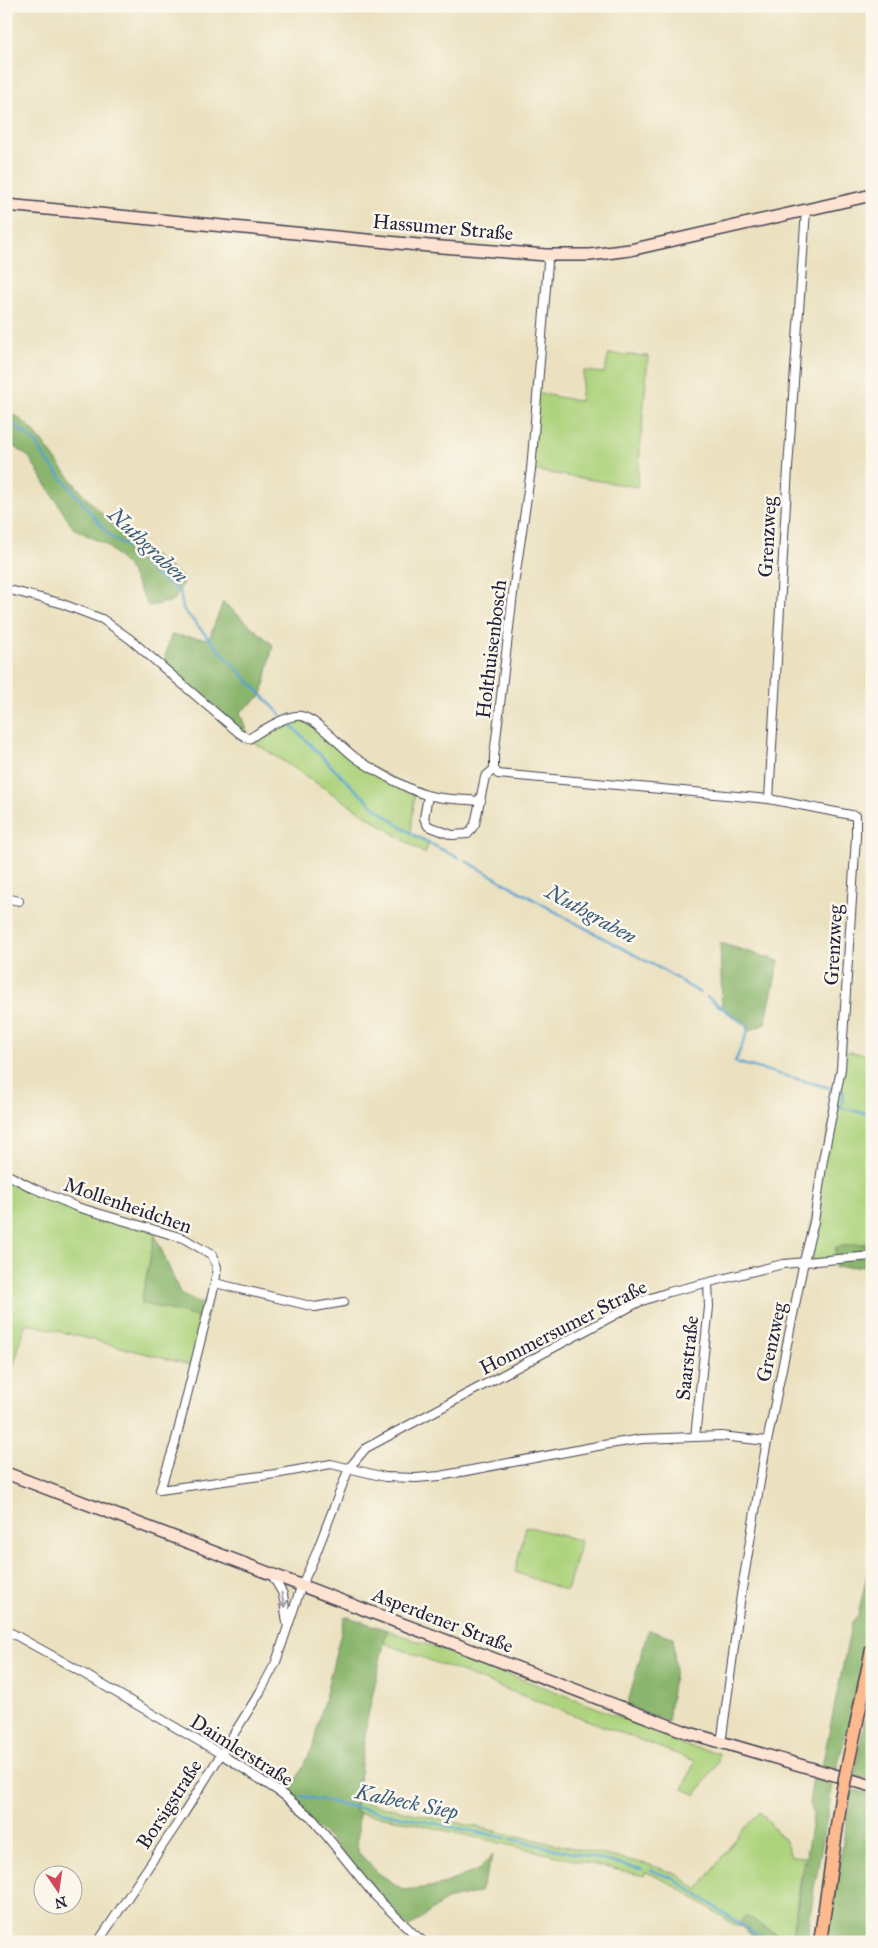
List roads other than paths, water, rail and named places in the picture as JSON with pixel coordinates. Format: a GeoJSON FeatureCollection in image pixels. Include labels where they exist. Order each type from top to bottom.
{"type":"FeatureCollection","features":[{"type":"Feature","properties":{"kind":"main road","name":"Hassumer Straße"},"geometry":{"type":"LineString","coordinates":[[6,204],[429,246],[546,255],[590,254],[630,250],[872,195]]}},
{"type":"Feature","properties":{"kind":"main road","name":"Asperdener Straße"},"geometry":{"type":"LineString","coordinates":[[6,1473],[648,1719],[721,1744],[872,1786]]}},
{"type":"Feature","properties":{"kind":"main road"},"geometry":{"type":"LineString","coordinates":[[820,1942],[848,1764],[872,1649]]}},
{"type":"Feature","properties":{"kind":"street","name":"Grenzweg"},"geometry":{"type":"LineString","coordinates":[[721,1744],[741,1590],[767,1441],[804,1261],[814,1222],[841,1069],[856,816],[769,799],[787,477],[806,210]]}},
{"type":"Feature","properties":{"kind":"street","name":"Holthuisenbosch"},"geometry":{"type":"LineString","coordinates":[[494,769],[512,604],[530,470],[548,264],[546,255]]}},
{"type":"Feature","properties":{"kind":"street"},"geometry":{"type":"LineString","coordinates":[[6,589],[60,603],[102,619],[130,639],[239,733],[249,739],[283,720],[300,716],[311,720],[356,758],[415,791],[428,796],[480,800]]}},
{"type":"Feature","properties":{"kind":"street"},"geometry":{"type":"LineString","coordinates":[[428,796],[424,818],[428,826],[458,836],[468,834],[475,824],[484,777],[494,769],[498,774],[769,799]]}},
{"type":"Feature","properties":{"kind":"street"},"geometry":{"type":"LineString","coordinates":[[6,898],[19,901]]}},
{"type":"Feature","properties":{"kind":"street","name":"Mollenheidchen"},"geometry":{"type":"LineString","coordinates":[[6,1174],[33,1188],[77,1206],[183,1238],[212,1254],[217,1266],[215,1283],[175,1443],[160,1490],[331,1464],[349,1468]]}},
{"type":"Feature","properties":{"kind":"street","name":"Hommersumer Straße"},"geometry":{"type":"LineString","coordinates":[[301,1587],[349,1468],[366,1448],[639,1302],[783,1264],[872,1256]]}},
{"type":"Feature","properties":{"kind":"street"},"geometry":{"type":"LineString","coordinates":[[215,1283],[315,1307],[344,1302]]}},
{"type":"Feature","properties":{"kind":"street","name":"Saarstraße"},"geometry":{"type":"LineString","coordinates":[[695,1437],[709,1307],[708,1283]]}},
{"type":"Feature","properties":{"kind":"street"},"geometry":{"type":"LineString","coordinates":[[349,1468],[385,1477],[416,1478],[440,1476],[642,1439],[721,1436],[767,1441]]}},
{"type":"Feature","properties":{"kind":"street","name":"Borsigstraße"},"geometry":{"type":"LineString","coordinates":[[272,1576],[283,1594],[288,1628]]}},
{"type":"Feature","properties":{"kind":"street","name":"Borsigstraße"},"geometry":{"type":"LineString","coordinates":[[98,1942],[260,1692],[276,1662],[301,1587]]}},
{"type":"Feature","properties":{"kind":"street","name":"Daimlerstraße"},"geometry":{"type":"LineString","coordinates":[[6,1630],[221,1754],[274,1788],[312,1818],[375,1896],[424,1942]]}},
{"type":"Feature","properties":{"kind":"waterway","name":"Nuthgraben"},"geometry":{"type":"LineString","coordinates":[[6,421],[15,425],[35,442],[46,459],[111,537],[126,546],[150,571],[180,592],[183,609],[283,717]]}},
{"type":"Feature","properties":{"kind":"waterway","name":"Nuthgraben"},"geometry":{"type":"LineString","coordinates":[[288,722],[346,781],[377,809],[411,833],[459,858]]}},
{"type":"Feature","properties":{"kind":"waterway","name":"Nuthgraben"},"geometry":{"type":"LineString","coordinates":[[466,861],[661,969],[700,993]]}},
{"type":"Feature","properties":{"kind":"waterway","name":"Nuthgraben"},"geometry":{"type":"LineString","coordinates":[[707,997],[746,1025],[748,1031],[735,1062],[834,1089]]}},
{"type":"Feature","properties":{"kind":"waterway","name":"Nuthgraben"},"geometry":{"type":"LineString","coordinates":[[840,1091],[844,1092],[841,1108],[872,1115]]}},
{"type":"Feature","properties":{"kind":"waterway","name":"Kalbeck Siep"},"geometry":{"type":"LineString","coordinates":[[301,1796],[506,1838]]}},
{"type":"Feature","properties":{"kind":"waterway","name":"Kalbeck Siep"},"geometry":{"type":"LineString","coordinates":[[511,1839],[642,1869]]}},
{"type":"Feature","properties":{"kind":"waterway","name":"Kalbeck Siep"},"geometry":{"type":"LineString","coordinates":[[651,1870],[674,1879],[767,1942]]}}]}
